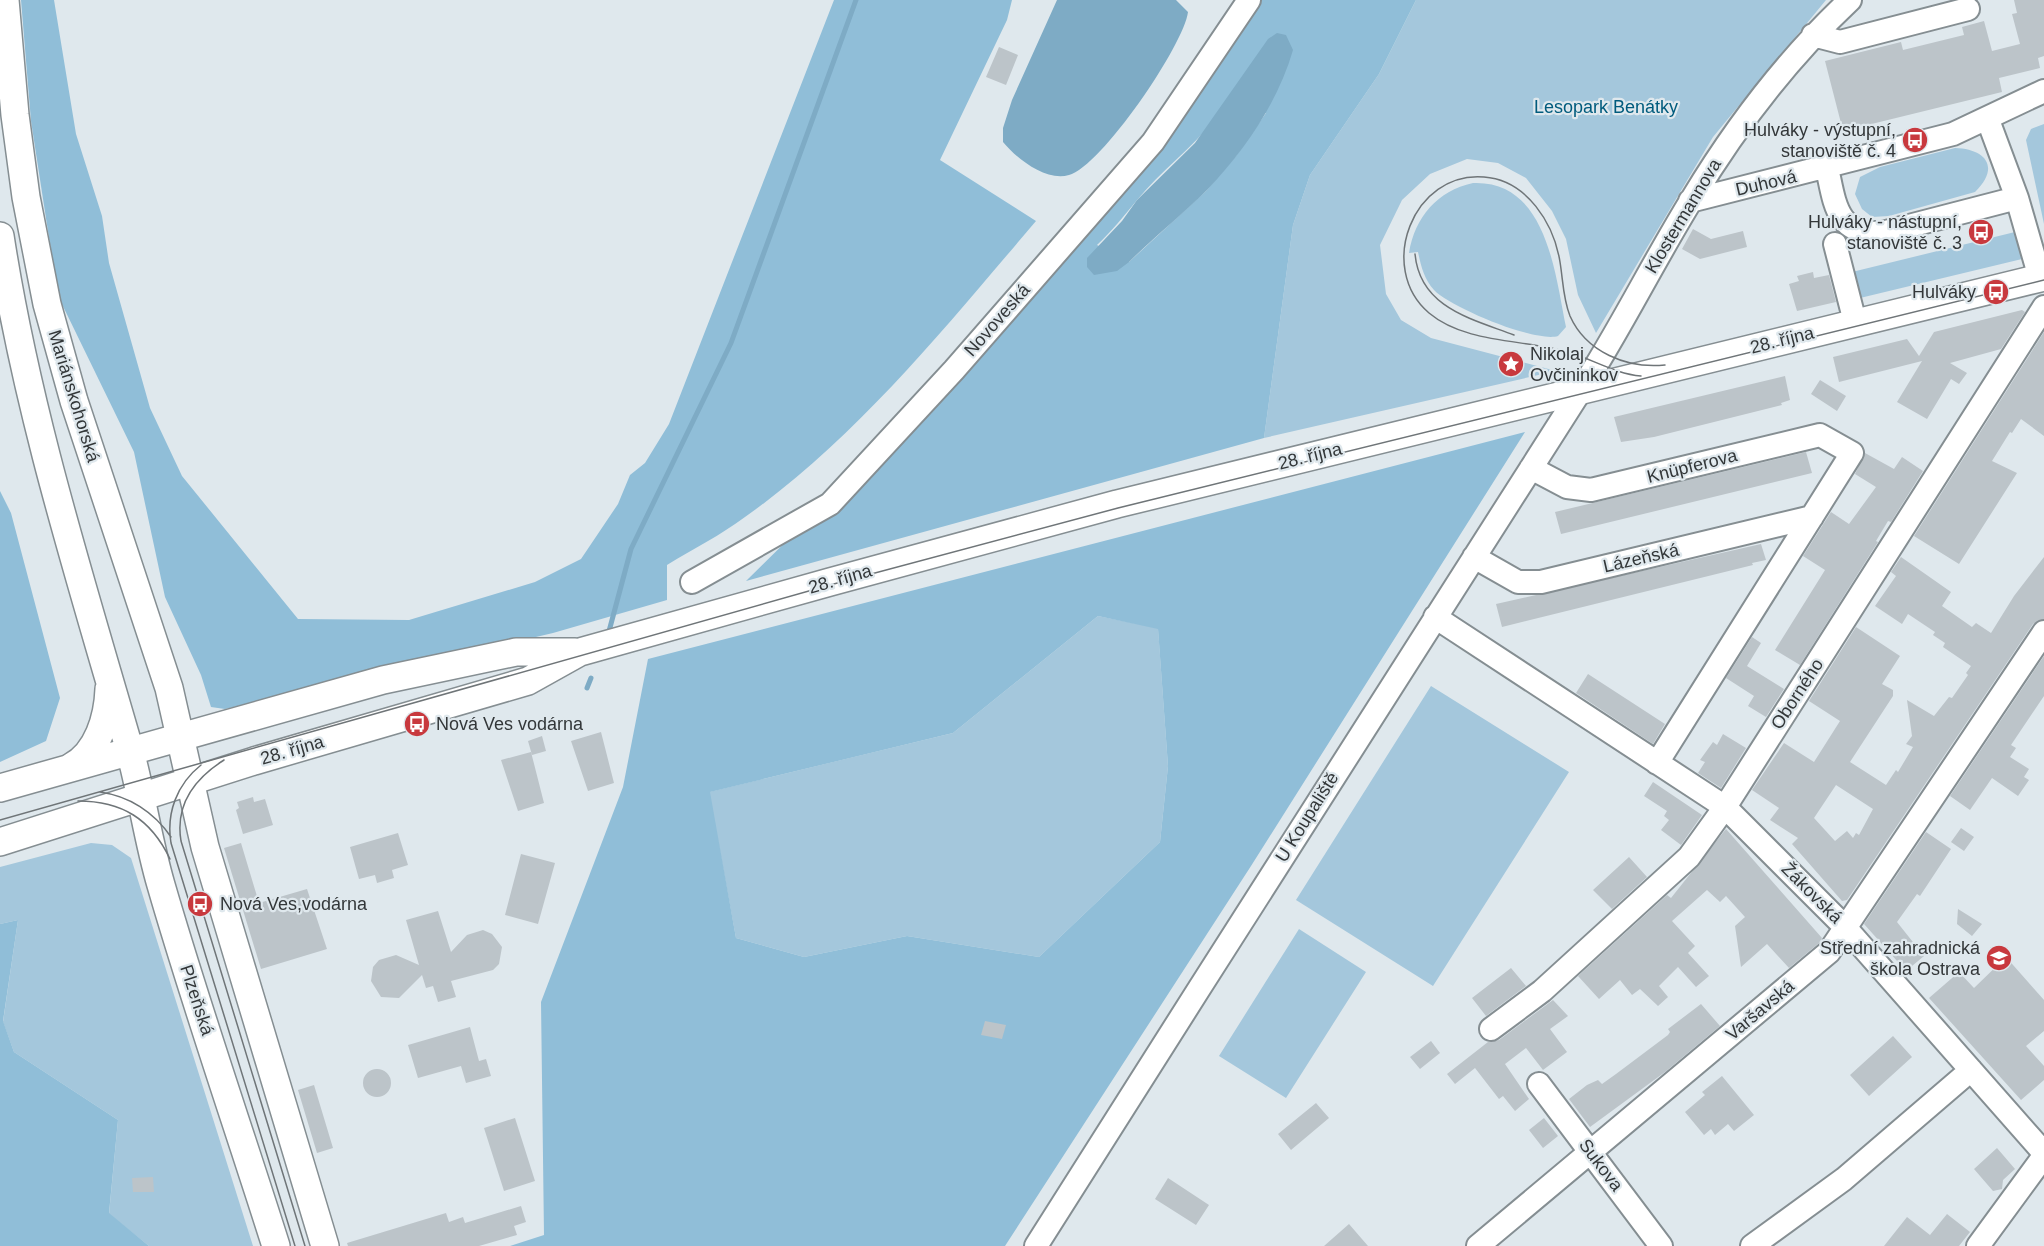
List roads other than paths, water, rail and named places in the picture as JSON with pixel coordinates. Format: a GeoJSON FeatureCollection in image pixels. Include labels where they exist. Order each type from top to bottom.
{"type":"FeatureCollection","features":[{"type":"Feature","properties":{"kind":"main road","name":"Mariánskohorská"},"geometry":{"type":"LineString","coordinates":[[5,0],[15,115],[26,197],[47,304],[74,400],[169,688],[190,782]]}},
{"type":"Feature","properties":{"kind":"main road","name":"Mariánskohorská"},"geometry":{"type":"LineString","coordinates":[[0,236],[17,337],[32,401],[129,751]]}},
{"type":"Feature","properties":{"kind":"main road","name":"28. října"},"geometry":{"type":"LineString","coordinates":[[0,842],[254,761],[528,681],[580,652],[622,640],[1117,504],[2042,277]]}},
{"type":"Feature","properties":{"kind":"main road","name":"28. října"},"geometry":{"type":"LineString","coordinates":[[0,788],[383,680],[516,651],[580,652]]}},
{"type":"Feature","properties":{"kind":"main road"},"geometry":{"type":"LineString","coordinates":[[70,767],[87,756],[96,742],[106,712],[109,680]]}},
{"type":"Feature","properties":{"kind":"main road","name":"Plzeňská"},"geometry":{"type":"LineString","coordinates":[[129,751],[142,798],[160,882],[276,1246]]}},
{"type":"Feature","properties":{"kind":"main road"},"geometry":{"type":"LineString","coordinates":[[190,782],[204,847],[325,1246]]}},
{"type":"Feature","properties":{"kind":"street","name":"Novoveská"},"geometry":{"type":"LineString","coordinates":[[692,582],[830,504],[954,370],[1153,142],[1249,0]]}},
{"type":"Feature","properties":{"kind":"street","name":"Klostermannova"},"geometry":{"type":"LineString","coordinates":[[1582,390],[1690,201],[1726,145],[1784,68],[1813,35],[1850,0]]}},
{"type":"Feature","properties":{"kind":"street"},"geometry":{"type":"LineString","coordinates":[[1813,35],[1840,42],[1968,9]]}},
{"type":"Feature","properties":{"kind":"street","name":"Duhová"},"geometry":{"type":"LineString","coordinates":[[1690,201],[1827,168],[1953,134],[1988,120],[2044,91]]}},
{"type":"Feature","properties":{"kind":"street"},"geometry":{"type":"LineString","coordinates":[[1988,120],[2017,198],[2042,277]]}},
{"type":"Feature","properties":{"kind":"street"},"geometry":{"type":"LineString","coordinates":[[1827,168],[1836,209],[1855,230],[1868,233],[1882,233],[2017,198]]}},
{"type":"Feature","properties":{"kind":"street"},"geometry":{"type":"LineString","coordinates":[[1835,244],[1855,322]]}},
{"type":"Feature","properties":{"kind":"street","name":"Oborného"},"geometry":{"type":"LineString","coordinates":[[1491,1029],[1542,991],[1689,857],[1725,807],[2044,307]]}},
{"type":"Feature","properties":{"kind":"street","name":"U Koupaliště"},"geometry":{"type":"LineString","coordinates":[[1036,1246],[1435,617],[1582,390]]}},
{"type":"Feature","properties":{"kind":"street","name":"Knüpferova"},"geometry":{"type":"LineString","coordinates":[[1531,468],[1566,487],[1591,490],[1820,435],[1852,453],[1812,517]]}},
{"type":"Feature","properties":{"kind":"street"},"geometry":{"type":"LineString","coordinates":[[1657,762],[1812,517]]}},
{"type":"Feature","properties":{"kind":"street","name":"Lázeňská"},"geometry":{"type":"LineString","coordinates":[[1474,557],[1518,582],[1541,582],[1812,517]]}},
{"type":"Feature","properties":{"kind":"street","name":"Žákovská"},"geometry":{"type":"LineString","coordinates":[[1435,617],[1725,807],[1844,926],[2044,1154]]}},
{"type":"Feature","properties":{"kind":"street","name":"Varšavská"},"geometry":{"type":"LineString","coordinates":[[1478,1246],[1829,952],[1844,926],[2044,632]]}},
{"type":"Feature","properties":{"kind":"street"},"geometry":{"type":"LineString","coordinates":[[1752,1246],[1844,1179],[1971,1070]]}},
{"type":"Feature","properties":{"kind":"street","name":"Sukova"},"geometry":{"type":"LineString","coordinates":[[1539,1084],[1661,1246]]}},
{"type":"Feature","properties":{"kind":"street"},"geometry":{"type":"LineString","coordinates":[[1978,1246],[2044,1154]]}},
{"type":"Feature","properties":{"kind":"waterway"},"geometry":{"type":"LineString","coordinates":[[608,635],[631,549],[731,343],[856,0]]}},
{"type":"Feature","properties":{"kind":"waterway"},"geometry":{"type":"LineString","coordinates":[[587,688],[591,678]]}},
{"type":"Feature","properties":{"kind":"tram line"},"geometry":{"type":"LineString","coordinates":[[1641,376],[1622,372],[1568,352],[1478,336],[1444,323],[1429,313],[1413,294],[1405,272],[1404,249],[1410,226],[1421,206],[1438,189],[1459,179],[1484,177],[1513,186],[1536,206],[1552,233],[1560,262],[1568,310],[1577,329],[1597,348],[1622,361],[1651,366],[1665,365]]}},
{"type":"Feature","properties":{"kind":"tram line"},"geometry":{"type":"LineString","coordinates":[[1415,254],[1419,272],[1437,299],[1466,317],[1514,335]]}},
{"type":"Feature","properties":{"kind":"tram line"},"geometry":{"type":"LineString","coordinates":[[0,820],[830,585],[1118,508],[2044,280]]}},
{"type":"Feature","properties":{"kind":"tram line"},"geometry":{"type":"LineString","coordinates":[[224,760],[213,767],[189,794],[181,816],[181,841],[305,1246]]}},
{"type":"Feature","properties":{"kind":"tram line"},"geometry":{"type":"LineString","coordinates":[[201,765],[185,781],[175,800],[170,821],[171,843],[295,1246]]}},
{"type":"Feature","properties":{"kind":"tram line"},"geometry":{"type":"LineString","coordinates":[[100,792],[131,801],[157,820],[171,837]]}},
{"type":"Feature","properties":{"kind":"tram line"},"geometry":{"type":"LineString","coordinates":[[78,801],[108,804],[133,815],[154,833],[170,859]]}},
{"type":"Feature","properties":{"kind":"place","name":"Hulváky - výstupní, stanoviště č. 4"},"geometry":{"type":"Point","coordinates":[1915,140]}},
{"type":"Feature","properties":{"kind":"place","name":"Hulváky - nástupní, stanoviště č. 3"},"geometry":{"type":"Point","coordinates":[1981,232]}},
{"type":"Feature","properties":{"kind":"place","name":"Hulváky"},"geometry":{"type":"Point","coordinates":[1996,292]}},
{"type":"Feature","properties":{"kind":"place","name":"Nikolaj Ovčininkov"},"geometry":{"type":"Point","coordinates":[1511,364]}},
{"type":"Feature","properties":{"kind":"place","name":"Nová Ves vodárna"},"geometry":{"type":"Point","coordinates":[417,724]}},
{"type":"Feature","properties":{"kind":"place","name":"Nová Ves,vodárna"},"geometry":{"type":"Point","coordinates":[200,904]}},
{"type":"Feature","properties":{"kind":"place","name":"Střední zahradnická škola Ostrava"},"geometry":{"type":"Point","coordinates":[1999,958]}},
{"type":"Feature","properties":{"kind":"park label","name":"Lesopark Benátky"},"geometry":{"type":"Point","coordinates":[1606,107]}}]}
